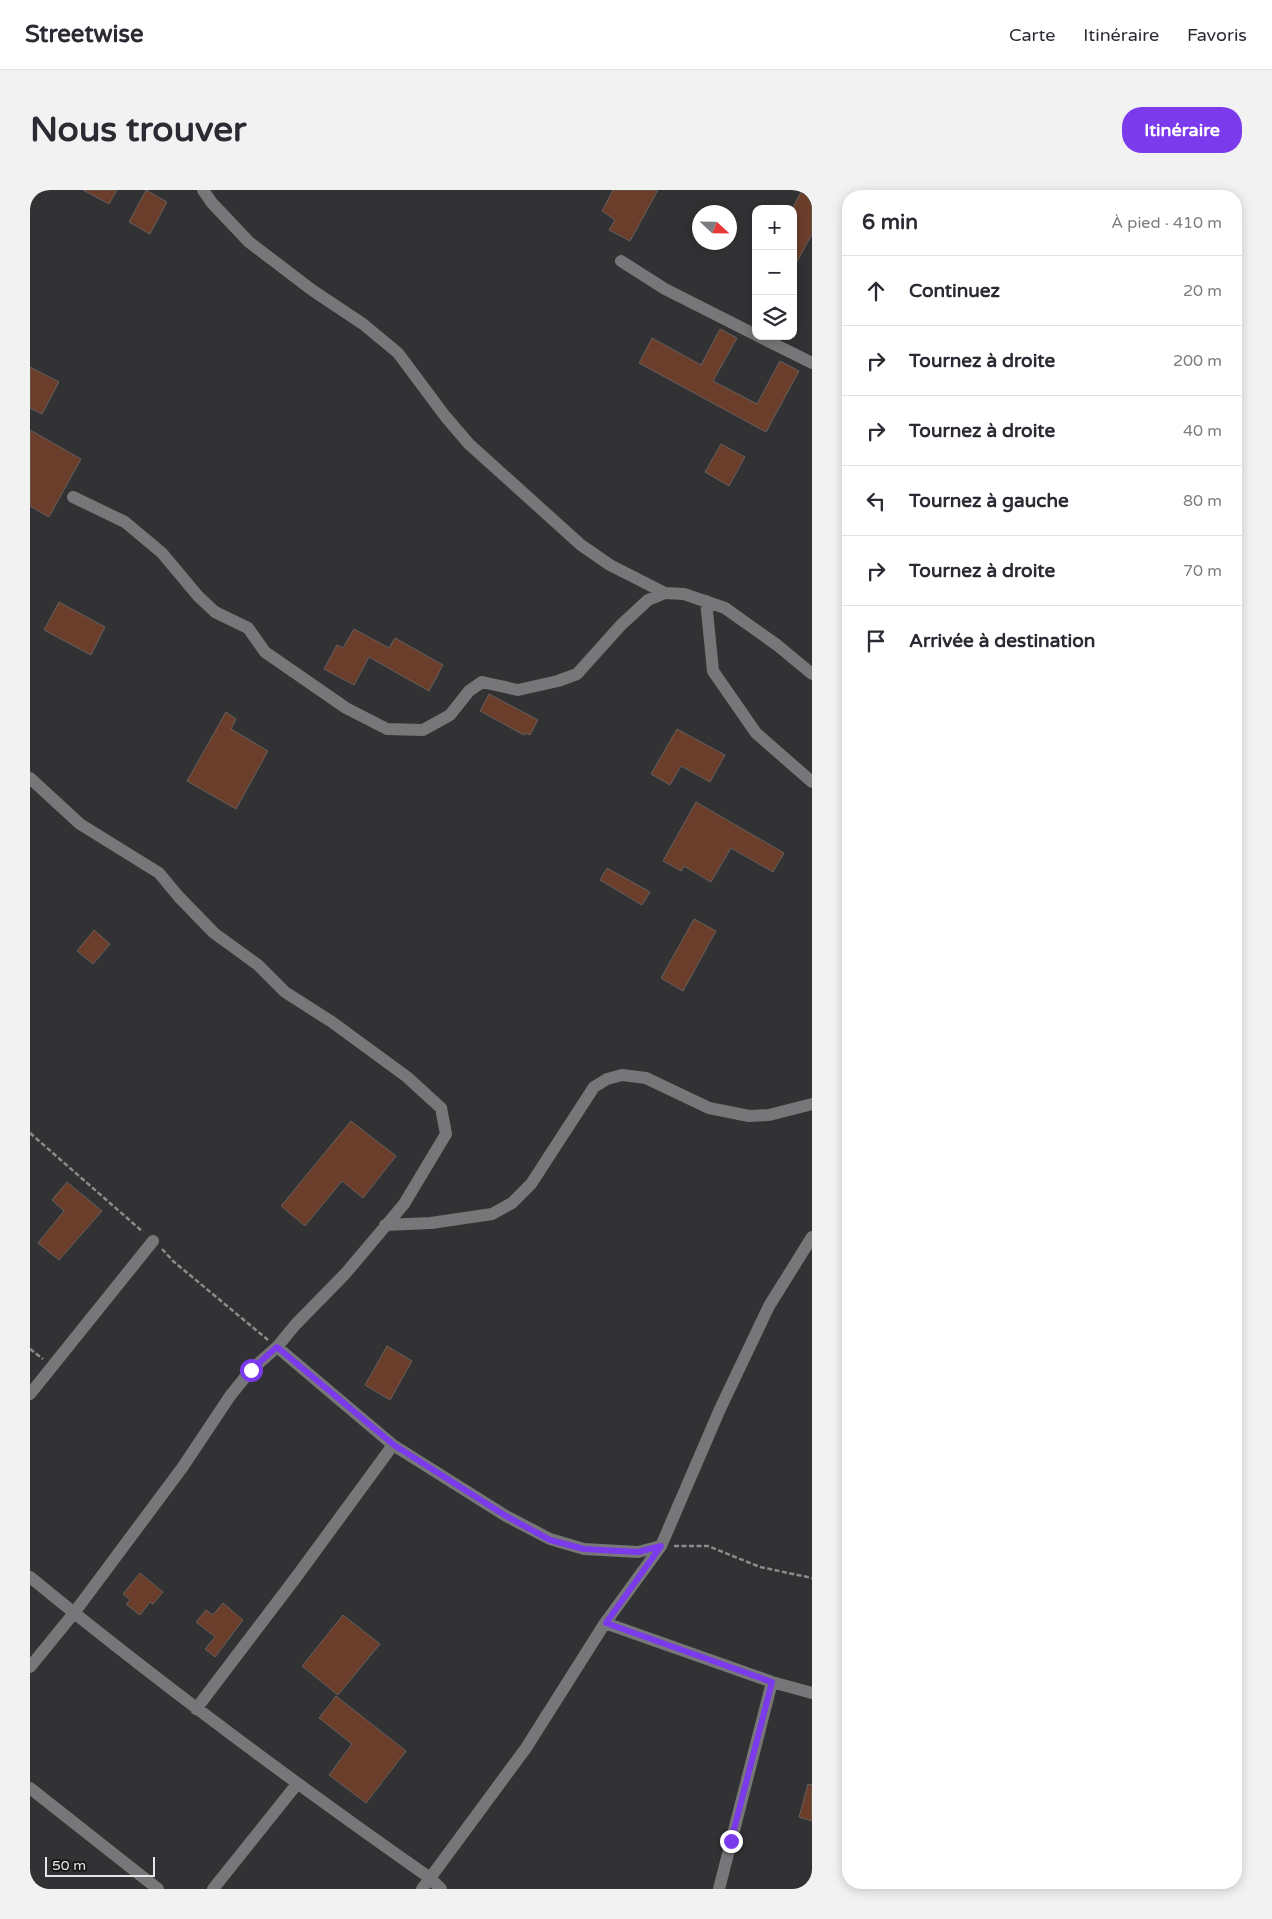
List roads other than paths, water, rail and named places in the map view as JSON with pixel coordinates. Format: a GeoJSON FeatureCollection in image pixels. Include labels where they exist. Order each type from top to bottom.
{"type":"FeatureCollection","features":[{"type":"Feature","properties":{"kind":"street"},"geometry":{"type":"LineString","coordinates":[[203,190],[212,203],[249,242],[312,290],[363,324],[398,353],[445,416],[469,444],[582,545],[610,565],[665,593],[684,594],[725,608],[777,645],[812,674]]}},
{"type":"Feature","properties":{"kind":"street"},"geometry":{"type":"LineString","coordinates":[[621,261],[665,290],[752,334]]}},
{"type":"Feature","properties":{"kind":"street"},"geometry":{"type":"LineString","coordinates":[[765,340],[812,363]]}},
{"type":"Feature","properties":{"kind":"street"},"geometry":{"type":"LineString","coordinates":[[73,497],[125,522],[162,552],[198,596],[215,612],[248,628],[265,652],[346,708],[387,728],[423,730],[450,715],[469,691],[482,682],[518,690],[558,681],[577,674],[621,625],[648,600],[665,593]]}},
{"type":"Feature","properties":{"kind":"street"},"geometry":{"type":"LineString","coordinates":[[706,601],[713,671],[756,733],[812,782]]}},
{"type":"Feature","properties":{"kind":"street"},"geometry":{"type":"LineString","coordinates":[[30,778],[80,824],[159,873],[214,933],[258,964],[285,992],[332,1022],[407,1077],[441,1108],[446,1134],[404,1204],[384,1225],[345,1274],[296,1324],[277,1347],[251,1370],[230,1396],[182,1468],[74,1613],[30,1667]]}},
{"type":"Feature","properties":{"kind":"street"},"geometry":{"type":"LineString","coordinates":[[384,1225],[431,1223],[492,1214],[512,1203],[532,1184],[594,1087],[607,1079],[622,1075],[646,1078],[709,1108],[749,1116],[769,1115],[812,1104]]}},
{"type":"Feature","properties":{"kind":"street"},"geometry":{"type":"LineString","coordinates":[[422,1889],[526,1748],[606,1623],[661,1546],[720,1409],[769,1306],[812,1237]]}},
{"type":"Feature","properties":{"kind":"street"},"geometry":{"type":"LineString","coordinates":[[30,1394],[153,1241]]}},
{"type":"Feature","properties":{"kind":"street"},"geometry":{"type":"LineString","coordinates":[[277,1347],[394,1445],[506,1516],[550,1540],[584,1549],[638,1552],[661,1546]]}},
{"type":"Feature","properties":{"kind":"street"},"geometry":{"type":"LineString","coordinates":[[196,1709],[394,1445]]}},
{"type":"Feature","properties":{"kind":"street"},"geometry":{"type":"LineString","coordinates":[[30,1577],[196,1709],[297,1784],[430,1878],[442,1889]]}},
{"type":"Feature","properties":{"kind":"street"},"geometry":{"type":"LineString","coordinates":[[606,1623],[772,1682],[812,1693]]}},
{"type":"Feature","properties":{"kind":"street"},"geometry":{"type":"LineString","coordinates":[[719,1889],[772,1682]]}},
{"type":"Feature","properties":{"kind":"street"},"geometry":{"type":"LineString","coordinates":[[213,1889],[297,1784]]}},
{"type":"Feature","properties":{"kind":"street"},"geometry":{"type":"LineString","coordinates":[[30,1788],[158,1889]]}}]}
